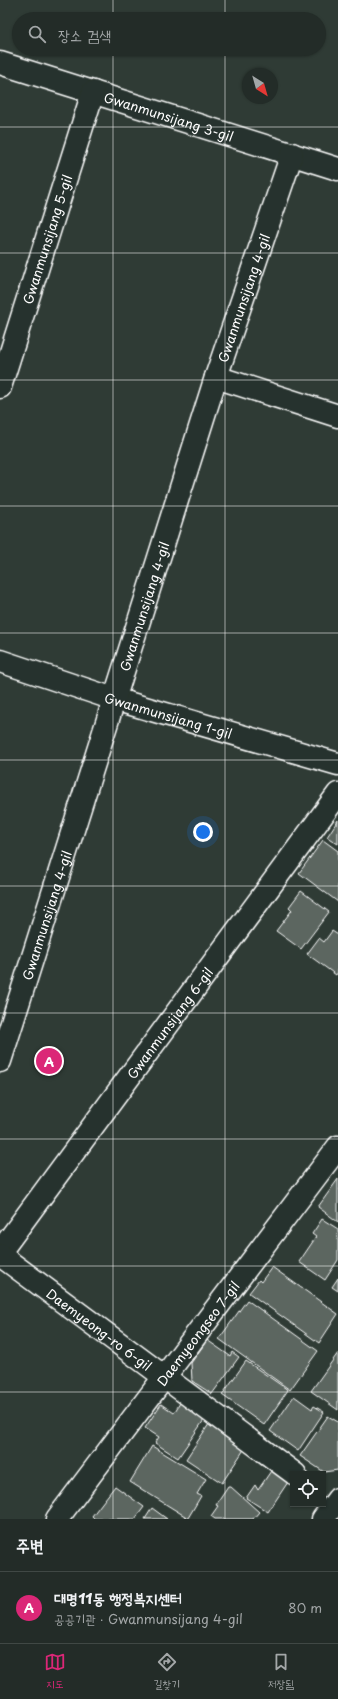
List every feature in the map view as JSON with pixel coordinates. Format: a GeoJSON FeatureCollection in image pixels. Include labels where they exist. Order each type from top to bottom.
{"type":"FeatureCollection","features":[{"type":"Feature","properties":{"kind":"street","name":"Gwanmunsijang 3-gil"},"geometry":{"type":"LineString","coordinates":[[0,63],[338,169]]}},
{"type":"Feature","properties":{"kind":"street","name":"Gwanmunsijang 5-gil"},"geometry":{"type":"LineString","coordinates":[[0,387],[93,92]]}},
{"type":"Feature","properties":{"kind":"street","name":"Gwanmunsijang 4-gil"},"geometry":{"type":"LineString","coordinates":[[0,1061],[216,377],[292,154]]}},
{"type":"Feature","properties":{"kind":"street"},"geometry":{"type":"LineString","coordinates":[[216,377],[338,416]]}},
{"type":"Feature","properties":{"kind":"street","name":"Gwanmunsijang 1-gil"},"geometry":{"type":"LineString","coordinates":[[0,661],[114,699],[338,764]]}},
{"type":"Feature","properties":{"kind":"street","name":"Gwanmunsijang 6-gil"},"geometry":{"type":"LineString","coordinates":[[0,1254],[338,794]]}},
{"type":"Feature","properties":{"kind":"street","name":"Daemyeongseo 7-gil"},"geometry":{"type":"LineString","coordinates":[[57,1519],[338,1147]]}},
{"type":"Feature","properties":{"kind":"street","name":"Daemyeong-ro 6-gil"},"geometry":{"type":"LineString","coordinates":[[0,1254],[291,1471]]}},
{"type":"Feature","properties":{"kind":"building"},"geometry":{"type":"Polygon","coordinates":[[[338,820],[338,844],[327,837],[338,820]]]}},
{"type":"Feature","properties":{"kind":"building"},"geometry":{"type":"Polygon","coordinates":[[[323,840],[338,851],[338,902],[299,873],[323,840]]]}},
{"type":"Feature","properties":{"kind":"building"},"geometry":{"type":"Polygon","coordinates":[[[301,891],[329,912],[301,949],[276,931],[292,910],[289,907],[301,891]]]}},
{"type":"Feature","properties":{"kind":"building"},"geometry":{"type":"Polygon","coordinates":[[[332,931],[338,935],[338,972],[336,975],[307,954],[319,938],[324,942],[332,931]]]}},
{"type":"Feature","properties":{"kind":"building"},"geometry":{"type":"Polygon","coordinates":[[[338,1179],[338,1222],[318,1207],[338,1179]]]}},
{"type":"Feature","properties":{"kind":"building"},"geometry":{"type":"Polygon","coordinates":[[[322,1219],[338,1229],[338,1260],[325,1280],[299,1262],[316,1237],[312,1234],[322,1219]]]}},
{"type":"Feature","properties":{"kind":"building"},"geometry":{"type":"Polygon","coordinates":[[[272,1267],[338,1314],[319,1343],[249,1293],[259,1280],[261,1282],[272,1267]]]}},
{"type":"Feature","properties":{"kind":"building"},"geometry":{"type":"Polygon","coordinates":[[[338,1278],[338,1291],[332,1287],[338,1278]]]}},
{"type":"Feature","properties":{"kind":"building"},"geometry":{"type":"Polygon","coordinates":[[[247,1300],[318,1351],[290,1390],[219,1339],[247,1300]]]}},
{"type":"Feature","properties":{"kind":"building"},"geometry":{"type":"Polygon","coordinates":[[[207,1340],[230,1356],[232,1352],[239,1357],[212,1394],[192,1381],[191,1363],[207,1340]]]}},
{"type":"Feature","properties":{"kind":"building"},"geometry":{"type":"Polygon","coordinates":[[[338,1353],[338,1410],[311,1391],[338,1353]]]}},
{"type":"Feature","properties":{"kind":"building"},"geometry":{"type":"Polygon","coordinates":[[[246,1361],[288,1390],[264,1425],[222,1395],[246,1361]]]}},
{"type":"Feature","properties":{"kind":"building"},"geometry":{"type":"Polygon","coordinates":[[[294,1396],[312,1409],[314,1406],[324,1412],[298,1451],[270,1431],[294,1396]]]}},
{"type":"Feature","properties":{"kind":"building"},"geometry":{"type":"Polygon","coordinates":[[[180,1403],[186,1403],[206,1417],[178,1458],[155,1443],[159,1437],[145,1428],[161,1404],[174,1413],[180,1403]]]}},
{"type":"Feature","properties":{"kind":"building"},"geometry":{"type":"Polygon","coordinates":[[[328,1416],[338,1422],[338,1470],[322,1471],[300,1456],[328,1416]]]}},
{"type":"Feature","properties":{"kind":"building"},"geometry":{"type":"Polygon","coordinates":[[[211,1421],[247,1445],[222,1483],[186,1459],[211,1421]]]}},
{"type":"Feature","properties":{"kind":"building"},"geometry":{"type":"Polygon","coordinates":[[[152,1446],[206,1479],[197,1494],[201,1496],[188,1518],[130,1482],[152,1446]]]}},
{"type":"Feature","properties":{"kind":"building"},"geometry":{"type":"Polygon","coordinates":[[[273,1468],[290,1479],[268,1512],[246,1498],[255,1485],[258,1490],[273,1468]]]}},
{"type":"Feature","properties":{"kind":"building"},"geometry":{"type":"Polygon","coordinates":[[[115,1486],[144,1507],[135,1519],[95,1519],[92,1516],[115,1486]]]}},
{"type":"Feature","properties":{"kind":"building"},"geometry":{"type":"Polygon","coordinates":[[[228,1487],[231,1487],[259,1512],[253,1519],[215,1519],[211,1516],[218,1506],[216,1505],[228,1487]]]}},
{"type":"Feature","properties":{"kind":"building"},"geometry":{"type":"Polygon","coordinates":[[[152,1508],[167,1519],[145,1519],[152,1508]]]}},
{"type":"Feature","properties":{"kind":"place","name":"대명11동 행정복지센터"},"geometry":{"type":"Point","coordinates":[49,1061]}}]}
